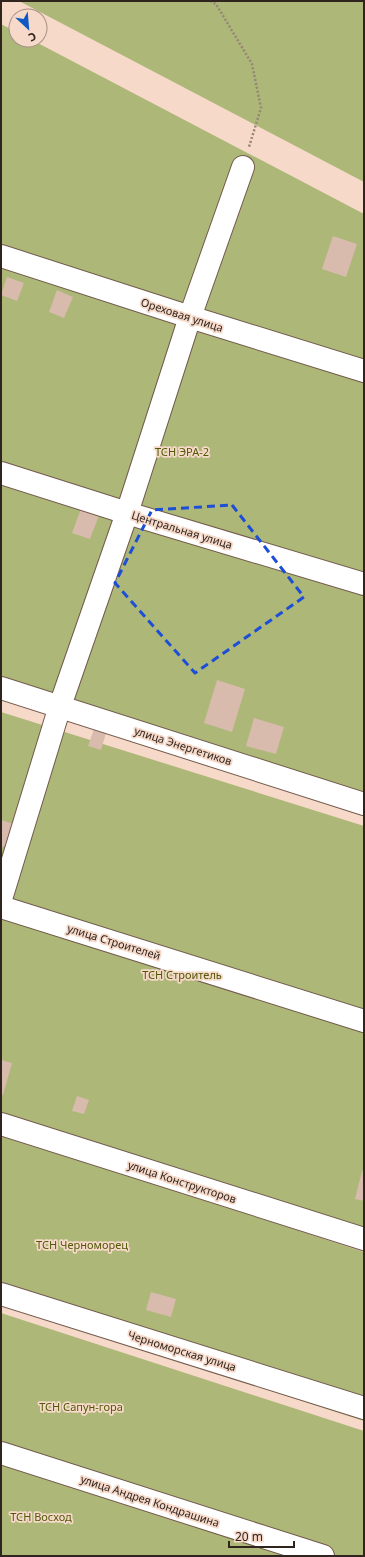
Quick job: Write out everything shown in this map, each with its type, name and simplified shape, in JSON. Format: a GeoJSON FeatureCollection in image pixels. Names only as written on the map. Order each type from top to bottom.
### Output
{"type":"FeatureCollection","features":[{"type":"Feature","properties":{"kind":"lane"},"geometry":{"type":"LineString","coordinates":[[1,899],[60,706],[127,513],[190,317],[243,167]]}},
{"type":"Feature","properties":{"kind":"lane","name":"Ореховая улица"},"geometry":{"type":"LineString","coordinates":[[1,256],[364,371]]}},
{"type":"Feature","properties":{"kind":"lane","name":"Центральная улица"},"geometry":{"type":"LineString","coordinates":[[1,473],[127,513],[364,584]]}},
{"type":"Feature","properties":{"kind":"lane","name":"улица Энергетиков"},"geometry":{"type":"LineString","coordinates":[[1,688],[364,804]]}},
{"type":"Feature","properties":{"kind":"lane","name":"улица Строителей"},"geometry":{"type":"LineString","coordinates":[[1,907],[364,1021]]}},
{"type":"Feature","properties":{"kind":"lane","name":"улица Конструкторов"},"geometry":{"type":"LineString","coordinates":[[1,1124],[364,1239]]}},
{"type":"Feature","properties":{"kind":"lane","name":"Черноморская улица"},"geometry":{"type":"LineString","coordinates":[[1,1294],[364,1408]]}},
{"type":"Feature","properties":{"kind":"lane","name":"улица Андрея Кондрашина"},"geometry":{"type":"LineString","coordinates":[[1,1453],[323,1556]]}},
{"type":"Feature","properties":{"kind":"path"},"geometry":{"type":"LineString","coordinates":[[210,1],[216,2],[252,64],[261,108],[243,167]]}},
{"type":"Feature","properties":{"kind":"highlighted area"},"geometry":{"type":"Polygon","coordinates":[[[232,505],[304,597],[195,673],[115,583],[152,510],[232,505]]]}},
{"type":"Feature","properties":{"kind":"green space"},"geometry":{"type":"Polygon","coordinates":[[[19,1],[364,1],[364,182],[48,16],[48,8],[32,8],[19,1]]]}},
{"type":"Feature","properties":{"kind":"green space","name":"ТСН ЭРА-2"},"geometry":{"type":"Polygon","coordinates":[[[1,24],[8,28],[8,48],[47,48],[364,214],[364,803],[1,690],[1,24]]]}},
{"type":"Feature","properties":{"kind":"green space","name":"ТСН Строитель"},"geometry":{"type":"Polygon","coordinates":[[[1,712],[364,826],[364,1244],[1,1125],[1,712]]]}},
{"type":"Feature","properties":{"kind":"green space","name":"ТСН Черноморец"},"geometry":{"type":"Polygon","coordinates":[[[1,1134],[364,1252],[364,1421],[1,1303],[1,1134]]]}},
{"type":"Feature","properties":{"kind":"green space","name":"ТСН Сапун-гора"},"geometry":{"type":"Polygon","coordinates":[[[1,1313],[364,1431],[364,1556],[335,1556],[1,1449],[1,1313]]]}},
{"type":"Feature","properties":{"kind":"green space","name":"ТСН Восход"},"geometry":{"type":"Polygon","coordinates":[[[1,1462],[294,1556],[1,1556],[1,1462]]]}},
{"type":"Feature","properties":{"kind":"building"},"geometry":{"type":"Polygon","coordinates":[[[333,236],[357,244],[346,277],[322,269],[333,236]]]}},
{"type":"Feature","properties":{"kind":"building"},"geometry":{"type":"Polygon","coordinates":[[[7,277],[24,283],[17,301],[1,295],[7,277]]]}},
{"type":"Feature","properties":{"kind":"building"},"geometry":{"type":"Polygon","coordinates":[[[57,290],[73,297],[64,318],[49,312],[57,290]]]}},
{"type":"Feature","properties":{"kind":"building"},"geometry":{"type":"Polygon","coordinates":[[[83,503],[101,510],[90,539],[72,533],[83,503]]]}},
{"type":"Feature","properties":{"kind":"building"},"geometry":{"type":"Polygon","coordinates":[[[217,680],[245,689],[232,732],[204,723],[217,680]]]}},
{"type":"Feature","properties":{"kind":"building"},"geometry":{"type":"Polygon","coordinates":[[[254,718],[284,727],[276,754],[246,746],[254,718]]]}},
{"type":"Feature","properties":{"kind":"building"},"geometry":{"type":"Polygon","coordinates":[[[94,729],[106,733],[101,750],[88,746],[94,729]]]}},
{"type":"Feature","properties":{"kind":"building"},"geometry":{"type":"Polygon","coordinates":[[[1,820],[17,825],[10,848],[3,846],[1,851],[1,820]]]}},
{"type":"Feature","properties":{"kind":"building"},"geometry":{"type":"Polygon","coordinates":[[[1,1060],[12,1063],[3,1095],[1,1095],[1,1060]]]}},
{"type":"Feature","properties":{"kind":"building"},"geometry":{"type":"Polygon","coordinates":[[[77,1096],[89,1100],[84,1114],[72,1111],[77,1096]]]}},
{"type":"Feature","properties":{"kind":"building"},"geometry":{"type":"Polygon","coordinates":[[[362,1171],[364,1171],[364,1201],[355,1199],[362,1171]]]}},
{"type":"Feature","properties":{"kind":"building"},"geometry":{"type":"Polygon","coordinates":[[[151,1292],[176,1299],[171,1317],[146,1310],[151,1292]]]}}]}
